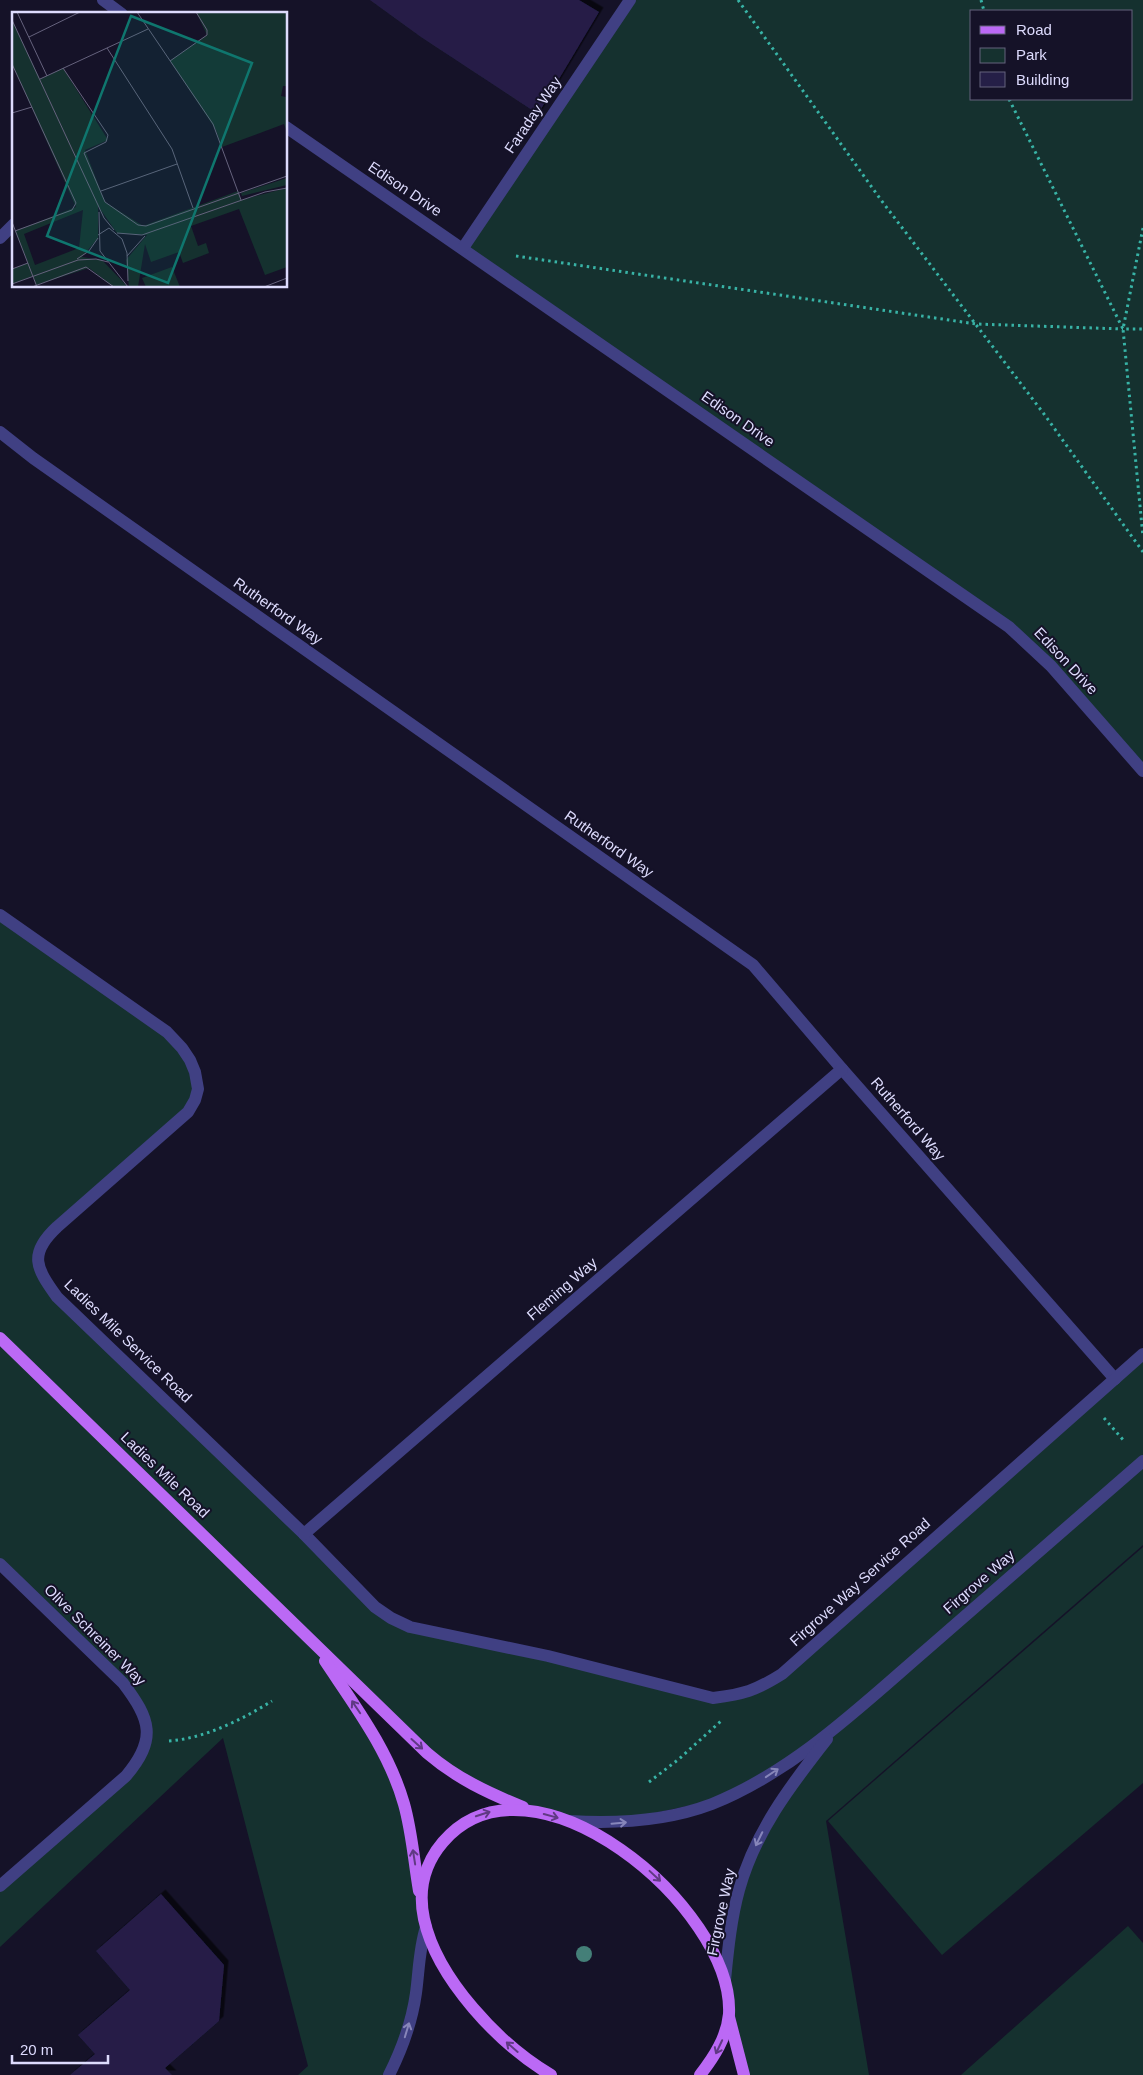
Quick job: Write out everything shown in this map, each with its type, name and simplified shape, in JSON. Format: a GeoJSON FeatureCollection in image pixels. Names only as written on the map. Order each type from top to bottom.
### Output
{"type":"FeatureCollection","features":[{"type":"Feature","properties":{"kind":"main road","name":"Ladies Mile Road"},"geometry":{"type":"LineString","coordinates":[[0,1338],[308,1636],[389,1718],[440,1764],[473,1785],[532,1810]]}},
{"type":"Feature","properties":{"kind":"main road","name":"Ladies Mile Road"},"geometry":{"type":"LineString","coordinates":[[308,1636],[374,1735],[393,1773],[404,1805],[426,1927],[438,1956],[452,1979],[490,2027],[524,2057],[551,2075]]}},
{"type":"Feature","properties":{"kind":"main road"},"geometry":{"type":"LineString","coordinates":[[421,1905],[426,1866],[433,1854],[451,1833],[473,1818],[504,1810],[532,1810],[570,1821],[602,1837],[630,1855],[654,1875],[672,1894],[700,1931],[725,1980],[729,2015],[744,2075]]}},
{"type":"Feature","properties":{"kind":"main road"},"geometry":{"type":"LineString","coordinates":[[700,2075],[714,2058],[722,2040],[729,2015]]}},
{"type":"Feature","properties":{"kind":"street"},"geometry":{"type":"LineString","coordinates":[[103,0],[119,12]]}},
{"type":"Feature","properties":{"kind":"street","name":"Faraday Way"},"geometry":{"type":"LineString","coordinates":[[463,248],[630,0]]}},
{"type":"Feature","properties":{"kind":"street","name":"Edison Drive"},"geometry":{"type":"LineString","coordinates":[[288,129],[463,248],[1009,627],[1051,666],[1143,771]]}},
{"type":"Feature","properties":{"kind":"street"},"geometry":{"type":"LineString","coordinates":[[0,238],[12,226]]}},
{"type":"Feature","properties":{"kind":"street","name":"Rutherford Way"},"geometry":{"type":"LineString","coordinates":[[0,432],[32,458],[752,965],[1114,1379]]}},
{"type":"Feature","properties":{"kind":"street","name":"Ladies Mile Service Road"},"geometry":{"type":"LineString","coordinates":[[0,915],[168,1032],[190,1060],[198,1089],[196,1100],[188,1112],[41,1244],[37,1257],[40,1271],[56,1297],[304,1534],[376,1607],[391,1618],[410,1627],[548,1656]]}},
{"type":"Feature","properties":{"kind":"street","name":"Fleming Way"},"geometry":{"type":"LineString","coordinates":[[304,1534],[842,1069]]}},
{"type":"Feature","properties":{"kind":"street","name":"Firgrove Way Service Road"},"geometry":{"type":"LineString","coordinates":[[548,1656],[713,1698],[735,1695],[759,1688],[782,1674],[1143,1354]]}},
{"type":"Feature","properties":{"kind":"street","name":"Firgrove Way"},"geometry":{"type":"LineString","coordinates":[[570,1821],[608,1824],[667,1816],[710,1804],[761,1780],[836,1728],[1143,1461]]}},
{"type":"Feature","properties":{"kind":"street","name":"Olive Schreiner Way"},"geometry":{"type":"LineString","coordinates":[[0,1564],[124,1683],[140,1705],[147,1724],[146,1742],[140,1760],[126,1776],[0,1886]]}},
{"type":"Feature","properties":{"kind":"street","name":"Firgrove Way"},"geometry":{"type":"LineString","coordinates":[[725,1980],[739,1890],[756,1844],[782,1798],[836,1728]]}},
{"type":"Feature","properties":{"kind":"street"},"geometry":{"type":"LineString","coordinates":[[389,2075],[403,2045],[412,2016],[420,1947],[426,1927]]}},
{"type":"Feature","properties":{"kind":"path"},"geometry":{"type":"LineString","coordinates":[[738,0],[880,200],[1044,414],[1143,552]]}},
{"type":"Feature","properties":{"kind":"path"},"geometry":{"type":"LineString","coordinates":[[1009,100],[1123,329]]}},
{"type":"Feature","properties":{"kind":"path"},"geometry":{"type":"LineString","coordinates":[[1143,228],[1123,329],[1143,537]]}},
{"type":"Feature","properties":{"kind":"path"},"geometry":{"type":"LineString","coordinates":[[512,256],[976,324],[1143,329]]}},
{"type":"Feature","properties":{"kind":"path"},"geometry":{"type":"LineString","coordinates":[[1089,1401],[1125,1442]]}},
{"type":"Feature","properties":{"kind":"path"},"geometry":{"type":"LineString","coordinates":[[649,1782],[680,1759],[722,1720],[735,1695]]}},
{"type":"Feature","properties":{"kind":"path"},"geometry":{"type":"LineString","coordinates":[[146,1742],[184,1739],[230,1725],[272,1701]]}},
{"type":"Feature","properties":{"kind":"green space"},"geometry":{"type":"Polygon","coordinates":[[[630,0],[1143,0],[1143,771],[1031,646],[463,248],[630,0]]]}},
{"type":"Feature","properties":{"kind":"green space"},"geometry":{"type":"Polygon","coordinates":[[[0,915],[167,1032],[190,1060],[195,1100],[41,1244],[48,1285],[391,1618],[713,1698],[759,1689],[1143,1354],[1143,1545],[826,1821],[869,2075],[744,2075],[729,2015],[731,1931],[756,1844],[834,1730],[729,1797],[608,1823],[532,1810],[450,1771],[310,1639],[393,1773],[421,1905],[418,1975],[389,2075],[298,2075],[308,2066],[223,1738],[0,1947],[0,1886],[126,1776],[146,1742],[140,1705],[0,1564],[0,915]]]}},
{"type":"Feature","properties":{"kind":"green space"},"geometry":{"type":"Polygon","coordinates":[[[1143,1547],[1143,1783],[942,1955],[828,1821],[1143,1547]]]}},
{"type":"Feature","properties":{"kind":"green space"},"geometry":{"type":"Polygon","coordinates":[[[1128,1926],[1143,1943],[1143,2075],[961,2075],[1128,1926]]]}},
{"type":"Feature","properties":{"kind":"building"},"geometry":{"type":"Polygon","coordinates":[[[370,0],[579,0],[599,12],[538,114],[421,37],[370,0]]]}},
{"type":"Feature","properties":{"kind":"building"},"geometry":{"type":"Polygon","coordinates":[[[161,1894],[224,1965],[219,2021],[165,2068],[172,2075],[70,2075],[95,2054],[78,2035],[130,1990],[96,1951],[161,1894]]]}}]}
